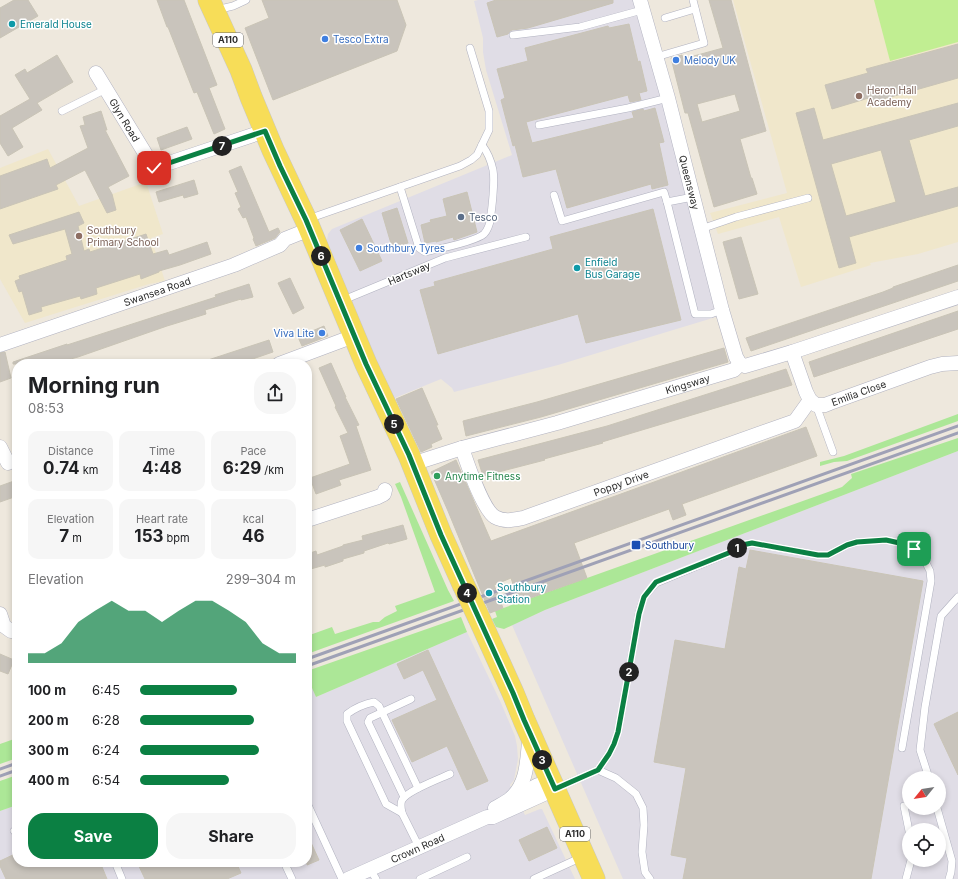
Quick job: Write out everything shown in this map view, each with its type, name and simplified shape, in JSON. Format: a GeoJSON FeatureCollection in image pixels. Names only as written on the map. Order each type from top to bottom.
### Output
{"type":"FeatureCollection","features":[{"type":"Feature","properties":{"kind":"main road","name":"A110"},"geometry":{"type":"LineString","coordinates":[[211,5],[242,70],[251,98],[280,166],[308,224],[354,336],[412,464],[441,535],[513,693],[594,879]]}},
{"type":"Feature","properties":{"kind":"street","name":"Queensway"},"geometry":{"type":"LineString","coordinates":[[641,5],[668,98],[722,310],[736,357],[740,364]]}},
{"type":"Feature","properties":{"kind":"street","name":"Glyn Road"},"geometry":{"type":"LineString","coordinates":[[96,73],[154,168],[265,131]]}},
{"type":"Feature","properties":{"kind":"street","name":"Swansea Road"},"geometry":{"type":"LineString","coordinates":[[0,345],[234,265],[280,245],[285,239],[308,224]]}},
{"type":"Feature","properties":{"kind":"street","name":"Kingsway"},"geometry":{"type":"LineString","coordinates":[[412,464],[462,448],[557,423],[734,370],[740,364],[745,366],[792,352],[958,297]]}},
{"type":"Feature","properties":{"kind":"street"},"geometry":{"type":"LineString","coordinates":[[292,359],[354,336]]}},
{"type":"Feature","properties":{"kind":"street"},"geometry":{"type":"LineString","coordinates":[[792,352],[806,392],[813,402]]}},
{"type":"Feature","properties":{"kind":"street","name":"Emilia Close"},"geometry":{"type":"LineString","coordinates":[[813,402],[824,405],[930,367],[942,364],[958,363]]}},
{"type":"Feature","properties":{"kind":"street","name":"Poppy Drive"},"geometry":{"type":"LineString","coordinates":[[462,448],[484,504],[495,517],[507,521],[523,518],[795,421],[813,402]]}},
{"type":"Feature","properties":{"kind":"street"},"geometry":{"type":"LineString","coordinates":[[0,447],[8,463]]}},
{"type":"Feature","properties":{"kind":"street"},"geometry":{"type":"LineString","coordinates":[[312,518],[378,497],[384,494],[385,490]]}},
{"type":"Feature","properties":{"kind":"street"},"geometry":{"type":"LineString","coordinates":[[0,614],[4,626],[12,631]]}},
{"type":"Feature","properties":{"kind":"street","name":"Crown Road"},"geometry":{"type":"LineString","coordinates":[[511,798],[519,789],[527,768],[529,742],[527,726]]}},
{"type":"Feature","properties":{"kind":"street","name":"Crown Road"},"geometry":{"type":"LineString","coordinates":[[487,817],[491,811],[511,798],[538,785],[545,785],[555,789]]}},
{"type":"Feature","properties":{"kind":"street","name":"Crown Road"},"geometry":{"type":"LineString","coordinates":[[348,879],[373,874],[419,847],[487,817],[493,817],[555,789]]}},
{"type":"Feature","properties":{"kind":"lane"},"geometry":{"type":"LineString","coordinates":[[211,5],[233,6],[246,0]]}},
{"type":"Feature","properties":{"kind":"lane"},"geometry":{"type":"LineString","coordinates":[[656,57],[704,43],[693,0]]}},
{"type":"Feature","properties":{"kind":"lane"},"geometry":{"type":"LineString","coordinates":[[513,35],[580,27],[641,5]]}},
{"type":"Feature","properties":{"kind":"lane"},"geometry":{"type":"LineString","coordinates":[[665,18],[695,9]]}},
{"type":"Feature","properties":{"kind":"lane"},"geometry":{"type":"LineString","coordinates":[[308,224],[465,163],[477,156],[489,130],[489,111],[470,48]]}},
{"type":"Feature","properties":{"kind":"lane"},"geometry":{"type":"LineString","coordinates":[[62,111],[106,89]]}},
{"type":"Feature","properties":{"kind":"lane"},"geometry":{"type":"LineString","coordinates":[[539,126],[628,108],[668,98]]}},
{"type":"Feature","properties":{"kind":"lane"},"geometry":{"type":"LineString","coordinates":[[400,187],[420,248],[425,252],[478,238],[485,233],[490,221],[493,194],[493,172],[489,156],[482,145]]}},
{"type":"Feature","properties":{"kind":"lane"},"geometry":{"type":"LineString","coordinates":[[554,195],[562,221],[664,192],[695,314],[711,314],[722,310]]}},
{"type":"Feature","properties":{"kind":"lane"},"geometry":{"type":"LineString","coordinates":[[667,202],[693,197]]}},
{"type":"Feature","properties":{"kind":"lane"},"geometry":{"type":"LineString","coordinates":[[701,229],[736,217],[808,198]]}},
{"type":"Feature","properties":{"kind":"lane","name":"Hartsway"},"geometry":{"type":"LineString","coordinates":[[341,302],[445,258],[526,238]]}},
{"type":"Feature","properties":{"kind":"lane"},"geometry":{"type":"LineString","coordinates":[[813,402],[833,452]]}},
{"type":"Feature","properties":{"kind":"lane"},"geometry":{"type":"LineString","coordinates":[[555,789],[598,770],[614,744],[618,732],[639,614],[644,597],[656,582],[731,552],[742,545],[752,543],[818,555],[828,555],[847,545],[857,542],[886,540],[904,544],[914,549],[923,557],[930,571],[931,581],[902,748]]}},
{"type":"Feature","properties":{"kind":"lane"},"geometry":{"type":"LineString","coordinates":[[927,771],[920,750],[925,707],[940,616],[958,597]]}},
{"type":"Feature","properties":{"kind":"lane"},"geometry":{"type":"LineString","coordinates":[[404,797],[368,722],[370,718],[410,699]]}},
{"type":"Feature","properties":{"kind":"lane"},"geometry":{"type":"LineString","coordinates":[[402,813],[386,804],[347,721],[347,714],[367,703],[374,702],[379,706],[418,788]]}},
{"type":"Feature","properties":{"kind":"lane"},"geometry":{"type":"LineString","coordinates":[[598,770],[616,778],[636,794],[643,808],[644,825],[642,852],[645,872],[650,879]]}},
{"type":"Feature","properties":{"kind":"lane"},"geometry":{"type":"LineString","coordinates":[[419,847],[402,813],[401,801],[404,797],[418,788],[450,774]]}},
{"type":"Feature","properties":{"kind":"lane"},"geometry":{"type":"LineString","coordinates":[[312,815],[342,879]]}},
{"type":"Feature","properties":{"kind":"lane"},"geometry":{"type":"LineString","coordinates":[[940,815],[952,862],[949,879]]}},
{"type":"Feature","properties":{"kind":"lane"},"geometry":{"type":"LineString","coordinates":[[534,879],[584,856]]}},
{"type":"Feature","properties":{"kind":"lane"},"geometry":{"type":"LineString","coordinates":[[420,879],[467,857]]}},
{"type":"Feature","properties":{"kind":"lane"},"geometry":{"type":"LineString","coordinates":[[117,867],[122,879]]}},
{"type":"Feature","properties":{"kind":"lane"},"geometry":{"type":"LineString","coordinates":[[286,867],[292,879]]}},
{"type":"Feature","properties":{"kind":"lane"},"geometry":{"type":"LineString","coordinates":[[906,879],[909,867]]}},
{"type":"Feature","properties":{"kind":"shaded area"},"geometry":{"type":"Polygon","coordinates":[[[635,0],[699,239],[716,317],[558,365],[454,392],[452,388],[441,379],[392,399],[327,240],[328,234],[332,229],[512,155],[486,70],[483,52],[483,38],[474,1],[635,0]]]}},
{"type":"Feature","properties":{"kind":"shaded area","name":"Heron Hall Academy"},"geometry":{"type":"Polygon","coordinates":[[[733,0],[958,0],[958,242],[918,254],[870,263],[871,265],[801,287],[779,217],[718,234],[710,213],[787,193],[733,0]]]}},
{"type":"Feature","properties":{"kind":"shaded area","name":"Southbury Primary School"},"geometry":{"type":"Polygon","coordinates":[[[48,149],[79,206],[146,182],[163,234],[151,238],[165,281],[149,284],[25,323],[0,279],[0,168],[48,149]]]}},
{"type":"Feature","properties":{"kind":"shaded area"},"geometry":{"type":"Polygon","coordinates":[[[958,451],[958,879],[623,879],[512,625],[545,610],[958,451]]]}},
{"type":"Feature","properties":{"kind":"shaded area"},"geometry":{"type":"Polygon","coordinates":[[[467,632],[515,736],[518,759],[514,780],[510,785],[525,815],[542,809],[575,879],[0,879],[0,811],[12,807],[12,867],[312,867],[312,688],[316,697],[467,632]]]}},
{"type":"Feature","properties":{"kind":"green space"},"geometry":{"type":"Polygon","coordinates":[[[874,0],[958,0],[958,42],[890,61],[874,0]]]}},
{"type":"Feature","properties":{"kind":"green space"},"geometry":{"type":"Polygon","coordinates":[[[958,414],[958,421],[847,461],[834,462],[820,466],[820,462],[844,456],[958,414]]]}},
{"type":"Feature","properties":{"kind":"green space"},"geometry":{"type":"Polygon","coordinates":[[[958,438],[958,451],[545,610],[504,629],[496,627],[492,619],[497,617],[495,611],[842,487],[852,478],[851,474],[958,438]]]}},
{"type":"Feature","properties":{"kind":"green space"},"geometry":{"type":"Polygon","coordinates":[[[400,482],[454,601],[312,652],[312,634],[332,627],[335,634],[373,622],[379,622],[397,611],[395,606],[435,592],[395,484],[400,482]]]}},
{"type":"Feature","properties":{"kind":"green space"},"geometry":{"type":"Polygon","coordinates":[[[461,617],[467,632],[316,697],[312,688],[312,669],[461,617]]]}},
{"type":"Feature","properties":{"kind":"green space"},"geometry":{"type":"Polygon","coordinates":[[[12,740],[12,760],[0,764],[0,744],[12,740]]]}},
{"type":"Feature","properties":{"kind":"green space"},"geometry":{"type":"Polygon","coordinates":[[[12,777],[12,807],[0,811],[0,781],[12,777]]]}},
{"type":"Feature","properties":{"kind":"building","name":"Emerald House"},"geometry":{"type":"Polygon","coordinates":[[[14,0],[28,0],[38,16],[0,38],[0,8],[14,0]]]}},
{"type":"Feature","properties":{"kind":"building"},"geometry":{"type":"Polygon","coordinates":[[[157,0],[184,0],[217,85],[209,88],[225,129],[214,134],[197,92],[194,93],[157,0]]]}},
{"type":"Feature","properties":{"kind":"building","name":"Tesco Extra"},"geometry":{"type":"Polygon","coordinates":[[[262,0],[397,0],[406,25],[397,51],[273,100],[245,28],[269,18],[262,0]]]}},
{"type":"Feature","properties":{"kind":"building"},"geometry":{"type":"Polygon","coordinates":[[[496,0],[613,0],[613,3],[528,28],[512,30],[508,34],[497,37],[487,3],[496,0]]]}},
{"type":"Feature","properties":{"kind":"building"},"geometry":{"type":"Polygon","coordinates":[[[709,0],[731,0],[766,131],[740,139],[757,194],[714,207],[688,113],[685,113],[671,58],[682,55],[683,59],[723,48],[709,0]],[[735,94],[697,104],[702,122],[740,111],[735,94]]]}},
{"type":"Feature","properties":{"kind":"building"},"geometry":{"type":"Polygon","coordinates":[[[629,24],[647,91],[639,93],[641,100],[630,102],[628,95],[526,122],[532,143],[634,118],[632,112],[655,108],[664,142],[659,143],[668,185],[652,189],[651,184],[567,208],[556,169],[523,177],[501,100],[505,98],[497,69],[528,61],[525,48],[608,26],[609,28],[629,24]]]}},
{"type":"Feature","properties":{"kind":"building"},"geometry":{"type":"Polygon","coordinates":[[[958,44],[958,78],[873,102],[872,97],[832,109],[825,85],[868,73],[866,69],[958,44]]]}},
{"type":"Feature","properties":{"kind":"building"},"geometry":{"type":"Polygon","coordinates":[[[57,55],[73,82],[37,103],[42,110],[12,128],[23,147],[8,156],[0,143],[0,116],[30,99],[15,75],[25,69],[27,73],[57,55]]]}},
{"type":"Feature","properties":{"kind":"building"},"geometry":{"type":"Polygon","coordinates":[[[958,103],[958,126],[909,140],[925,196],[958,187],[958,206],[849,237],[856,263],[839,268],[796,113],[814,108],[823,140],[958,103]],[[881,150],[831,164],[846,216],[896,202],[881,150]]]}},
{"type":"Feature","properties":{"kind":"building"},"geometry":{"type":"Polygon","coordinates":[[[101,111],[107,130],[105,130],[129,176],[108,187],[112,194],[116,210],[107,213],[85,170],[56,185],[58,189],[0,209],[0,176],[47,159],[50,168],[88,148],[80,126],[85,125],[83,117],[101,111]]]}},
{"type":"Feature","properties":{"kind":"building"},"geometry":{"type":"Polygon","coordinates":[[[187,127],[192,139],[161,150],[157,138],[187,127]]]}},
{"type":"Feature","properties":{"kind":"building"},"geometry":{"type":"Polygon","coordinates":[[[241,166],[269,232],[278,228],[280,232],[275,238],[256,246],[246,217],[243,218],[238,209],[241,207],[235,193],[238,192],[229,171],[241,166]]]}},
{"type":"Feature","properties":{"kind":"building"},"geometry":{"type":"Polygon","coordinates":[[[194,180],[198,194],[184,198],[183,195],[159,202],[156,192],[194,180]]]}},
{"type":"Feature","properties":{"kind":"building","name":"Tesco"},"geometry":{"type":"Polygon","coordinates":[[[467,192],[477,232],[454,240],[453,237],[436,242],[425,243],[421,225],[431,222],[430,220],[447,216],[443,199],[467,192]]]}},
{"type":"Feature","properties":{"kind":"building"},"geometry":{"type":"Polygon","coordinates":[[[397,208],[408,243],[392,247],[382,213],[397,208]]]}},
{"type":"Feature","properties":{"kind":"building","name":"Enfield Bus Garage"},"geometry":{"type":"Polygon","coordinates":[[[653,209],[681,320],[586,343],[578,314],[438,354],[420,290],[435,286],[434,282],[553,249],[550,237],[653,209]]]}},
{"type":"Feature","properties":{"kind":"building"},"geometry":{"type":"Polygon","coordinates":[[[79,212],[84,223],[78,226],[84,251],[89,249],[90,252],[146,234],[153,254],[167,250],[169,255],[207,242],[211,254],[159,271],[141,279],[140,274],[96,288],[97,294],[81,299],[80,296],[41,307],[42,311],[29,315],[22,291],[19,292],[15,281],[20,279],[19,276],[67,260],[66,256],[72,254],[65,229],[13,244],[9,235],[79,212]]]}},
{"type":"Feature","properties":{"kind":"building"},"geometry":{"type":"Polygon","coordinates":[[[362,219],[382,261],[360,271],[340,230],[362,219]]]}},
{"type":"Feature","properties":{"kind":"building"},"geometry":{"type":"Polygon","coordinates":[[[741,237],[758,294],[739,299],[723,242],[741,237]]]}},
{"type":"Feature","properties":{"kind":"building"},"geometry":{"type":"Polygon","coordinates":[[[958,265],[958,281],[751,351],[746,338],[883,292],[893,287],[958,265]]]}},
{"type":"Feature","properties":{"kind":"building"},"geometry":{"type":"Polygon","coordinates":[[[290,278],[304,308],[293,314],[278,283],[290,278]]]}},
{"type":"Feature","properties":{"kind":"building"},"geometry":{"type":"Polygon","coordinates":[[[249,284],[253,297],[241,299],[205,310],[206,314],[71,359],[22,359],[216,297],[215,295],[249,284]]]}},
{"type":"Feature","properties":{"kind":"building"},"geometry":{"type":"Polygon","coordinates":[[[958,311],[958,329],[814,377],[809,362],[958,311]]]}},
{"type":"Feature","properties":{"kind":"building"},"geometry":{"type":"Polygon","coordinates":[[[324,326],[328,336],[302,346],[298,337],[324,326]]]}},
{"type":"Feature","properties":{"kind":"building"},"geometry":{"type":"Polygon","coordinates":[[[269,340],[273,352],[253,359],[211,359],[269,340]]]}},
{"type":"Feature","properties":{"kind":"building"},"geometry":{"type":"Polygon","coordinates":[[[724,348],[728,362],[541,417],[466,436],[463,421],[537,402],[724,348]]]}},
{"type":"Feature","properties":{"kind":"building"},"geometry":{"type":"Polygon","coordinates":[[[5,352],[11,378],[0,382],[0,353],[5,352]]]}},
{"type":"Feature","properties":{"kind":"building"},"geometry":{"type":"Polygon","coordinates":[[[331,363],[345,397],[359,425],[356,426],[371,470],[339,480],[341,485],[316,494],[312,483],[312,477],[350,464],[340,436],[348,433],[335,407],[336,406],[319,368],[331,363]]]}},
{"type":"Feature","properties":{"kind":"building"},"geometry":{"type":"Polygon","coordinates":[[[786,369],[792,385],[602,442],[603,443],[483,476],[478,460],[607,426],[786,369]]]}},
{"type":"Feature","properties":{"kind":"building"},"geometry":{"type":"Polygon","coordinates":[[[422,388],[438,425],[436,425],[442,439],[431,444],[432,447],[421,452],[396,399],[422,388]]]}},
{"type":"Feature","properties":{"kind":"building"},"geometry":{"type":"Polygon","coordinates":[[[806,427],[817,456],[682,504],[686,515],[673,520],[669,509],[574,543],[587,578],[519,602],[511,578],[494,585],[503,608],[490,613],[431,472],[456,460],[491,541],[806,427]]]}},
{"type":"Feature","properties":{"kind":"building"},"geometry":{"type":"Polygon","coordinates":[[[12,482],[12,498],[0,502],[0,486],[12,482]]]}},
{"type":"Feature","properties":{"kind":"building"},"geometry":{"type":"Polygon","coordinates":[[[403,525],[407,539],[388,543],[364,551],[364,553],[343,559],[343,561],[325,567],[325,565],[312,569],[312,552],[316,551],[317,555],[343,545],[363,540],[362,536],[403,525]]]}},
{"type":"Feature","properties":{"kind":"building"},"geometry":{"type":"Polygon","coordinates":[[[750,550],[923,581],[871,879],[683,879],[687,858],[671,855],[686,768],[654,762],[675,640],[725,649],[739,567],[746,569],[750,550]]]}},
{"type":"Feature","properties":{"kind":"building"},"geometry":{"type":"Polygon","coordinates":[[[428,650],[488,781],[467,790],[447,746],[412,762],[392,720],[437,700],[423,670],[404,679],[397,664],[428,650]]]}},
{"type":"Feature","properties":{"kind":"building"},"geometry":{"type":"Polygon","coordinates":[[[0,654],[12,659],[12,665],[8,674],[0,671],[0,654]]]}},
{"type":"Feature","properties":{"kind":"building"},"geometry":{"type":"Polygon","coordinates":[[[958,712],[958,775],[934,724],[958,712]]]}},
{"type":"Feature","properties":{"kind":"building"},"geometry":{"type":"Polygon","coordinates":[[[547,827],[557,848],[529,861],[519,840],[547,827]]]}},
{"type":"Feature","properties":{"kind":"building"},"geometry":{"type":"Polygon","coordinates":[[[312,845],[319,860],[312,863],[312,845]]]}},
{"type":"Feature","properties":{"kind":"building"},"geometry":{"type":"Polygon","coordinates":[[[12,855],[12,867],[102,867],[107,879],[6,879],[0,866],[0,861],[12,855]]]}},
{"type":"Feature","properties":{"kind":"building"},"geometry":{"type":"Polygon","coordinates":[[[139,867],[238,867],[241,873],[227,879],[145,879],[139,867]]]}},
{"type":"Feature","properties":{"kind":"railway"},"geometry":{"type":"LineString","coordinates":[[312,657],[958,426]]}},
{"type":"Feature","properties":{"kind":"railway"},"geometry":{"type":"LineString","coordinates":[[312,664],[958,433]]}},
{"type":"Feature","properties":{"kind":"railway"},"geometry":{"type":"LineString","coordinates":[[0,769],[12,765]]}},
{"type":"Feature","properties":{"kind":"railway"},"geometry":{"type":"LineString","coordinates":[[0,776],[12,772]]}},
{"type":"Feature","properties":{"kind":"place","name":"Emerald House"},"geometry":{"type":"Point","coordinates":[12,24]}},
{"type":"Feature","properties":{"kind":"place","name":"Tesco Extra"},"geometry":{"type":"Point","coordinates":[325,39]}},
{"type":"Feature","properties":{"kind":"place","name":"Melody UK"},"geometry":{"type":"Point","coordinates":[676,60]}},
{"type":"Feature","properties":{"kind":"place","name":"Heron Hall Academy"},"geometry":{"type":"Point","coordinates":[859,96]}},
{"type":"Feature","properties":{"kind":"place","name":"Tesco"},"geometry":{"type":"Point","coordinates":[461,217]}},
{"type":"Feature","properties":{"kind":"place","name":"Southbury Primary School"},"geometry":{"type":"Point","coordinates":[79,236]}},
{"type":"Feature","properties":{"kind":"place","name":"Southbury Tyres"},"geometry":{"type":"Point","coordinates":[359,248]}},
{"type":"Feature","properties":{"kind":"place","name":"Enfield Bus Garage"},"geometry":{"type":"Point","coordinates":[577,268]}},
{"type":"Feature","properties":{"kind":"place","name":"Viva Lite"},"geometry":{"type":"Point","coordinates":[322,333]}},
{"type":"Feature","properties":{"kind":"place","name":"Anytime Fitness"},"geometry":{"type":"Point","coordinates":[437,476]}},
{"type":"Feature","properties":{"kind":"place","name":"Southbury"},"geometry":{"type":"Point","coordinates":[636,545]}},
{"type":"Feature","properties":{"kind":"place","name":"Southbury Station"},"geometry":{"type":"Point","coordinates":[489,593]}},
{"type":"Feature","properties":{"kind":"route"},"geometry":{"type":"LineString","coordinates":[[154,168],[265,131],[306,220],[366,364],[409,455],[441,535],[555,789],[598,770],[614,744],[618,732],[639,614],[644,597],[656,582],[731,552],[742,545],[752,543],[818,555],[828,555],[847,545],[857,542],[886,540],[904,544],[914,549]]}}]}
